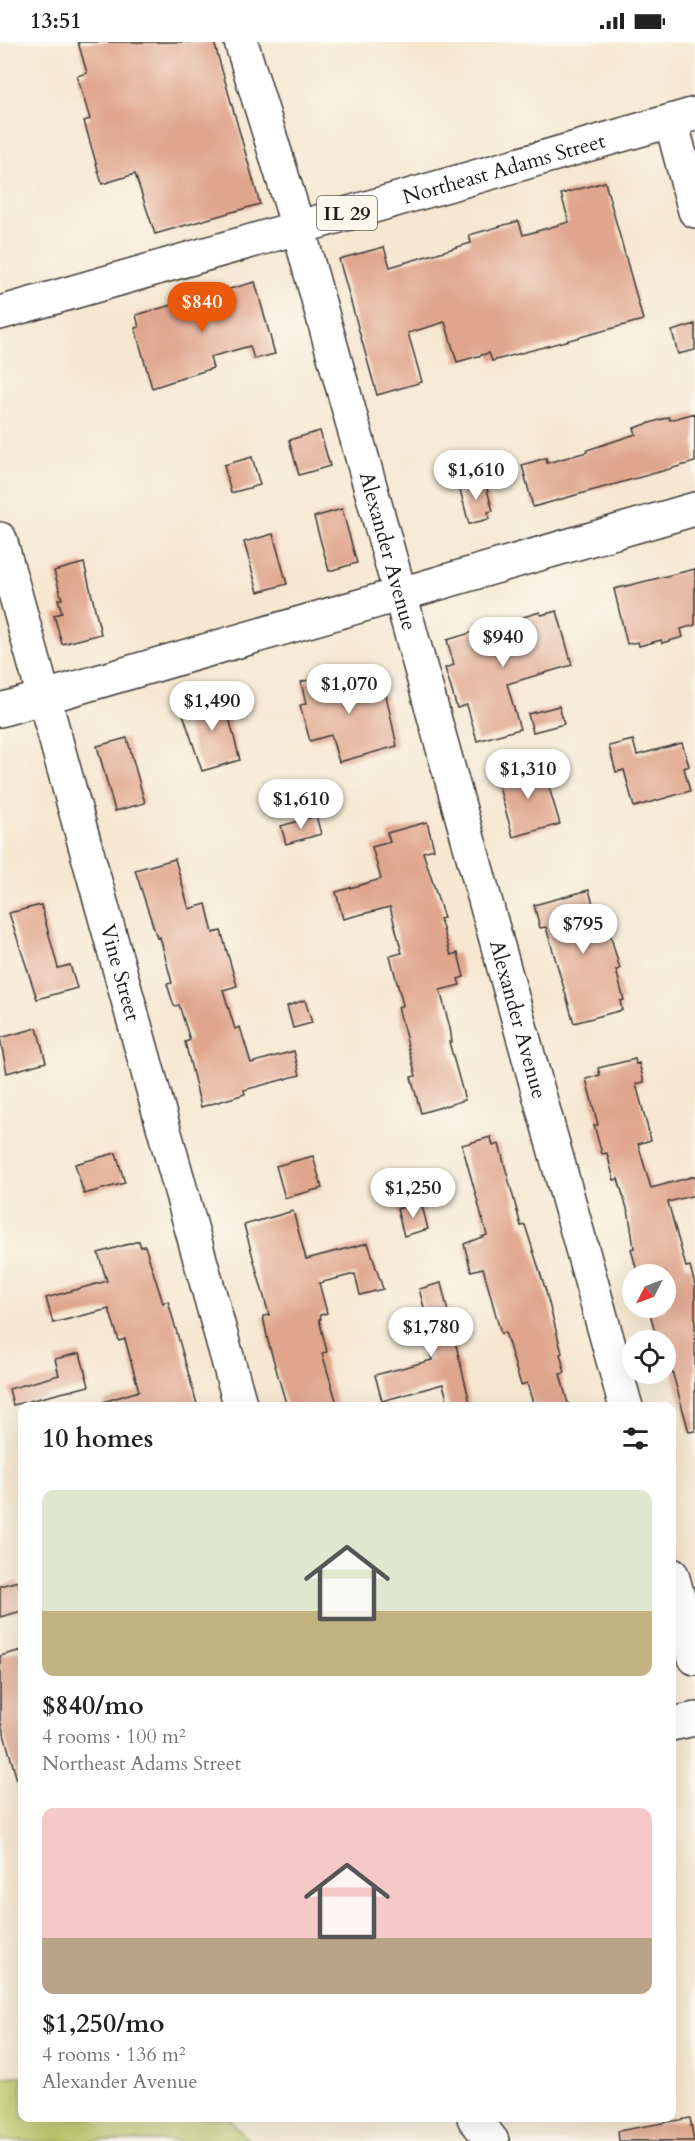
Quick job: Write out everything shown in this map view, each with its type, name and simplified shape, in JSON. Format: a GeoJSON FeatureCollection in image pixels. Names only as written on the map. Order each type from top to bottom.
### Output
{"type":"FeatureCollection","features":[{"type":"Feature","properties":{"kind":"street","name":"Alexander Avenue"},"geometry":{"type":"LineString","coordinates":[[241,42],[298,227],[625,1402]]}},
{"type":"Feature","properties":{"kind":"street","name":"Northeast Adams Street"},"geometry":{"type":"LineString","coordinates":[[0,313],[683,117]]}},
{"type":"Feature","properties":{"kind":"street"},"geometry":{"type":"LineString","coordinates":[[683,117],[695,211]]}},
{"type":"Feature","properties":{"kind":"street"},"geometry":{"type":"LineString","coordinates":[[0,710],[401,596],[695,509]]}},
{"type":"Feature","properties":{"kind":"street","name":"Vine Street"},"geometry":{"type":"LineString","coordinates":[[0,539],[240,1402]]}},
{"type":"Feature","properties":{"kind":"street"},"geometry":{"type":"LineString","coordinates":[[676,1589],[695,1658]]}},
{"type":"Feature","properties":{"kind":"street"},"geometry":{"type":"LineString","coordinates":[[676,1723],[695,1719]]}},
{"type":"Feature","properties":{"kind":"street"},"geometry":{"type":"LineString","coordinates":[[477,2122],[492,2141]]}},
{"type":"Feature","properties":{"kind":"green space"},"geometry":{"type":"Polygon","coordinates":[[[18,2076],[18,2122],[232,2122],[249,2141],[0,2141],[0,2077],[18,2076]]]}},
{"type":"Feature","properties":{"kind":"building"},"geometry":{"type":"Polygon","coordinates":[[[78,42],[214,42],[260,204],[155,234],[135,174],[102,184],[84,121],[90,119],[77,76],[87,73],[78,42]]]}},
{"type":"Feature","properties":{"kind":"building"},"geometry":{"type":"Polygon","coordinates":[[[605,182],[643,320],[492,361],[489,353],[457,362],[445,322],[408,333],[422,382],[377,395],[339,259],[384,247],[390,267],[471,243],[469,235],[519,221],[523,235],[569,222],[561,194],[605,182]]]}},
{"type":"Feature","properties":{"kind":"building"},"geometry":{"type":"Polygon","coordinates":[[[255,282],[275,354],[254,359],[250,346],[210,357],[213,368],[152,388],[135,328],[139,327],[136,315],[255,282]]]}},
{"type":"Feature","properties":{"kind":"building"},"geometry":{"type":"Polygon","coordinates":[[[695,324],[695,350],[678,354],[672,331],[695,324]]]}},
{"type":"Feature","properties":{"kind":"building"},"geometry":{"type":"Polygon","coordinates":[[[695,413],[695,462],[533,507],[522,465],[546,458],[547,463],[587,452],[587,450],[636,434],[634,428],[669,417],[670,420],[695,413]]]}},
{"type":"Feature","properties":{"kind":"building"},"geometry":{"type":"Polygon","coordinates":[[[320,431],[330,466],[299,475],[289,440],[320,431]]]}},
{"type":"Feature","properties":{"kind":"building"},"geometry":{"type":"Polygon","coordinates":[[[252,457],[260,485],[231,493],[224,465],[252,457]]]}},
{"type":"Feature","properties":{"kind":"building"},"geometry":{"type":"Polygon","coordinates":[[[484,479],[493,511],[488,512],[489,519],[469,524],[459,486],[484,479]]]}},
{"type":"Feature","properties":{"kind":"building"},"geometry":{"type":"Polygon","coordinates":[[[342,509],[357,563],[329,571],[314,517],[342,509]]]}},
{"type":"Feature","properties":{"kind":"building"},"geometry":{"type":"Polygon","coordinates":[[[273,534],[287,584],[258,592],[244,542],[273,534]]]}},
{"type":"Feature","properties":{"kind":"building"},"geometry":{"type":"Polygon","coordinates":[[[84,563],[101,634],[62,644],[54,615],[62,613],[58,599],[62,599],[54,571],[84,563]]]}},
{"type":"Feature","properties":{"kind":"building"},"geometry":{"type":"Polygon","coordinates":[[[695,569],[695,625],[681,629],[683,637],[662,643],[661,640],[639,646],[638,642],[627,644],[614,589],[695,569]]]}},
{"type":"Feature","properties":{"kind":"building"},"geometry":{"type":"Polygon","coordinates":[[[557,611],[572,665],[507,684],[520,729],[477,741],[467,705],[457,708],[445,668],[454,665],[447,640],[540,612],[541,615],[557,611]]]}},
{"type":"Feature","properties":{"kind":"building"},"geometry":{"type":"Polygon","coordinates":[[[375,669],[382,696],[386,695],[397,746],[339,762],[331,735],[310,741],[300,705],[306,704],[301,682],[324,676],[326,683],[375,669]]]}},
{"type":"Feature","properties":{"kind":"building"},"geometry":{"type":"Polygon","coordinates":[[[228,695],[233,713],[228,714],[240,760],[202,771],[181,708],[228,695]]]}},
{"type":"Feature","properties":{"kind":"building"},"geometry":{"type":"Polygon","coordinates":[[[559,706],[564,724],[533,732],[528,714],[559,706]]]}},
{"type":"Feature","properties":{"kind":"building"},"geometry":{"type":"Polygon","coordinates":[[[127,738],[145,803],[115,811],[97,746],[127,738]]]}},
{"type":"Feature","properties":{"kind":"building"},"geometry":{"type":"Polygon","coordinates":[[[633,740],[637,755],[682,743],[689,766],[684,768],[690,791],[634,807],[624,770],[616,772],[609,746],[633,740]]]}},
{"type":"Feature","properties":{"kind":"building"},"geometry":{"type":"Polygon","coordinates":[[[542,764],[560,824],[513,837],[496,776],[542,764]]]}},
{"type":"Feature","properties":{"kind":"building"},"geometry":{"type":"Polygon","coordinates":[[[316,816],[321,834],[286,844],[281,826],[316,816]]]}},
{"type":"Feature","properties":{"kind":"building"},"geometry":{"type":"Polygon","coordinates":[[[427,822],[434,849],[423,852],[444,918],[440,919],[451,955],[458,953],[464,977],[458,979],[460,985],[440,990],[450,1028],[452,1042],[449,1042],[465,1100],[421,1113],[411,1077],[416,1076],[398,1007],[403,1005],[390,956],[402,953],[390,907],[343,919],[336,892],[381,879],[372,847],[390,842],[387,833],[427,822]]]}},
{"type":"Feature","properties":{"kind":"building"},"geometry":{"type":"Polygon","coordinates":[[[175,859],[189,909],[206,904],[213,933],[221,931],[237,986],[223,990],[235,1029],[240,1027],[251,1063],[294,1051],[300,1075],[244,1090],[245,1094],[201,1107],[185,1042],[190,1040],[179,1005],[174,1006],[167,984],[172,983],[160,937],[157,938],[135,870],[175,859]]]}},
{"type":"Feature","properties":{"kind":"building"},"geometry":{"type":"Polygon","coordinates":[[[589,890],[598,922],[606,920],[620,969],[616,970],[624,1000],[620,1001],[622,1010],[574,1023],[546,927],[540,928],[534,905],[589,890]]]}},
{"type":"Feature","properties":{"kind":"building"},"geometry":{"type":"Polygon","coordinates":[[[41,905],[58,968],[70,965],[77,988],[37,999],[9,913],[41,905]]]}},
{"type":"Feature","properties":{"kind":"building"},"geometry":{"type":"Polygon","coordinates":[[[305,1000],[312,1023],[293,1028],[287,1006],[305,1000]]]}},
{"type":"Feature","properties":{"kind":"building"},"geometry":{"type":"Polygon","coordinates":[[[37,1028],[46,1062],[7,1073],[0,1038],[37,1028]]]}},
{"type":"Feature","properties":{"kind":"building"},"geometry":{"type":"Polygon","coordinates":[[[635,1059],[636,1064],[639,1063],[644,1082],[636,1084],[651,1140],[638,1144],[651,1188],[695,1176],[695,1195],[668,1202],[686,1267],[690,1266],[695,1285],[695,1431],[689,1432],[676,1384],[676,1330],[654,1330],[651,1318],[676,1318],[676,1264],[635,1264],[631,1249],[634,1248],[629,1215],[618,1179],[614,1180],[607,1153],[602,1154],[594,1125],[598,1125],[586,1079],[600,1075],[598,1068],[635,1059]]]}},
{"type":"Feature","properties":{"kind":"building"},"geometry":{"type":"Polygon","coordinates":[[[491,1137],[493,1146],[499,1144],[521,1226],[525,1225],[545,1288],[562,1353],[560,1354],[565,1373],[560,1374],[568,1402],[533,1402],[527,1383],[521,1385],[505,1332],[501,1334],[483,1268],[471,1271],[464,1244],[487,1235],[462,1145],[491,1137]]]}},
{"type":"Feature","properties":{"kind":"building"},"geometry":{"type":"Polygon","coordinates":[[[116,1153],[125,1183],[84,1194],[75,1164],[116,1153]]]}},
{"type":"Feature","properties":{"kind":"building"},"geometry":{"type":"Polygon","coordinates":[[[313,1156],[322,1188],[285,1198],[276,1166],[313,1156]]]}},
{"type":"Feature","properties":{"kind":"building"},"geometry":{"type":"Polygon","coordinates":[[[421,1202],[428,1229],[404,1236],[397,1209],[421,1202]]]}},
{"type":"Feature","properties":{"kind":"building"},"geometry":{"type":"Polygon","coordinates":[[[293,1211],[306,1259],[368,1243],[383,1289],[360,1295],[355,1274],[319,1283],[327,1313],[320,1315],[321,1319],[319,1319],[327,1352],[322,1353],[337,1402],[286,1402],[263,1316],[269,1315],[244,1225],[293,1211]]]}},
{"type":"Feature","properties":{"kind":"building"},"geometry":{"type":"Polygon","coordinates":[[[139,1241],[141,1247],[145,1246],[163,1303],[168,1301],[196,1402],[103,1402],[139,1391],[125,1339],[119,1341],[109,1309],[53,1323],[46,1298],[107,1281],[98,1253],[139,1241]]]}},
{"type":"Feature","properties":{"kind":"building"},"geometry":{"type":"Polygon","coordinates":[[[441,1283],[470,1402],[448,1402],[443,1384],[382,1401],[375,1375],[432,1360],[427,1341],[433,1340],[419,1289],[441,1283]]]}},
{"type":"Feature","properties":{"kind":"building"},"geometry":{"type":"Polygon","coordinates":[[[80,1353],[89,1386],[13,1405],[9,1389],[59,1375],[55,1359],[80,1353]]]}},
{"type":"Feature","properties":{"kind":"building"},"geometry":{"type":"Polygon","coordinates":[[[18,1581],[18,1612],[0,1617],[0,1586],[18,1581]]]}},
{"type":"Feature","properties":{"kind":"building"},"geometry":{"type":"Polygon","coordinates":[[[18,1651],[17,1780],[0,1720],[0,1656],[18,1651]]]}},
{"type":"Feature","properties":{"kind":"building"},"geometry":{"type":"Polygon","coordinates":[[[690,2118],[694,2141],[619,2141],[618,2131],[690,2118]]]}}]}
